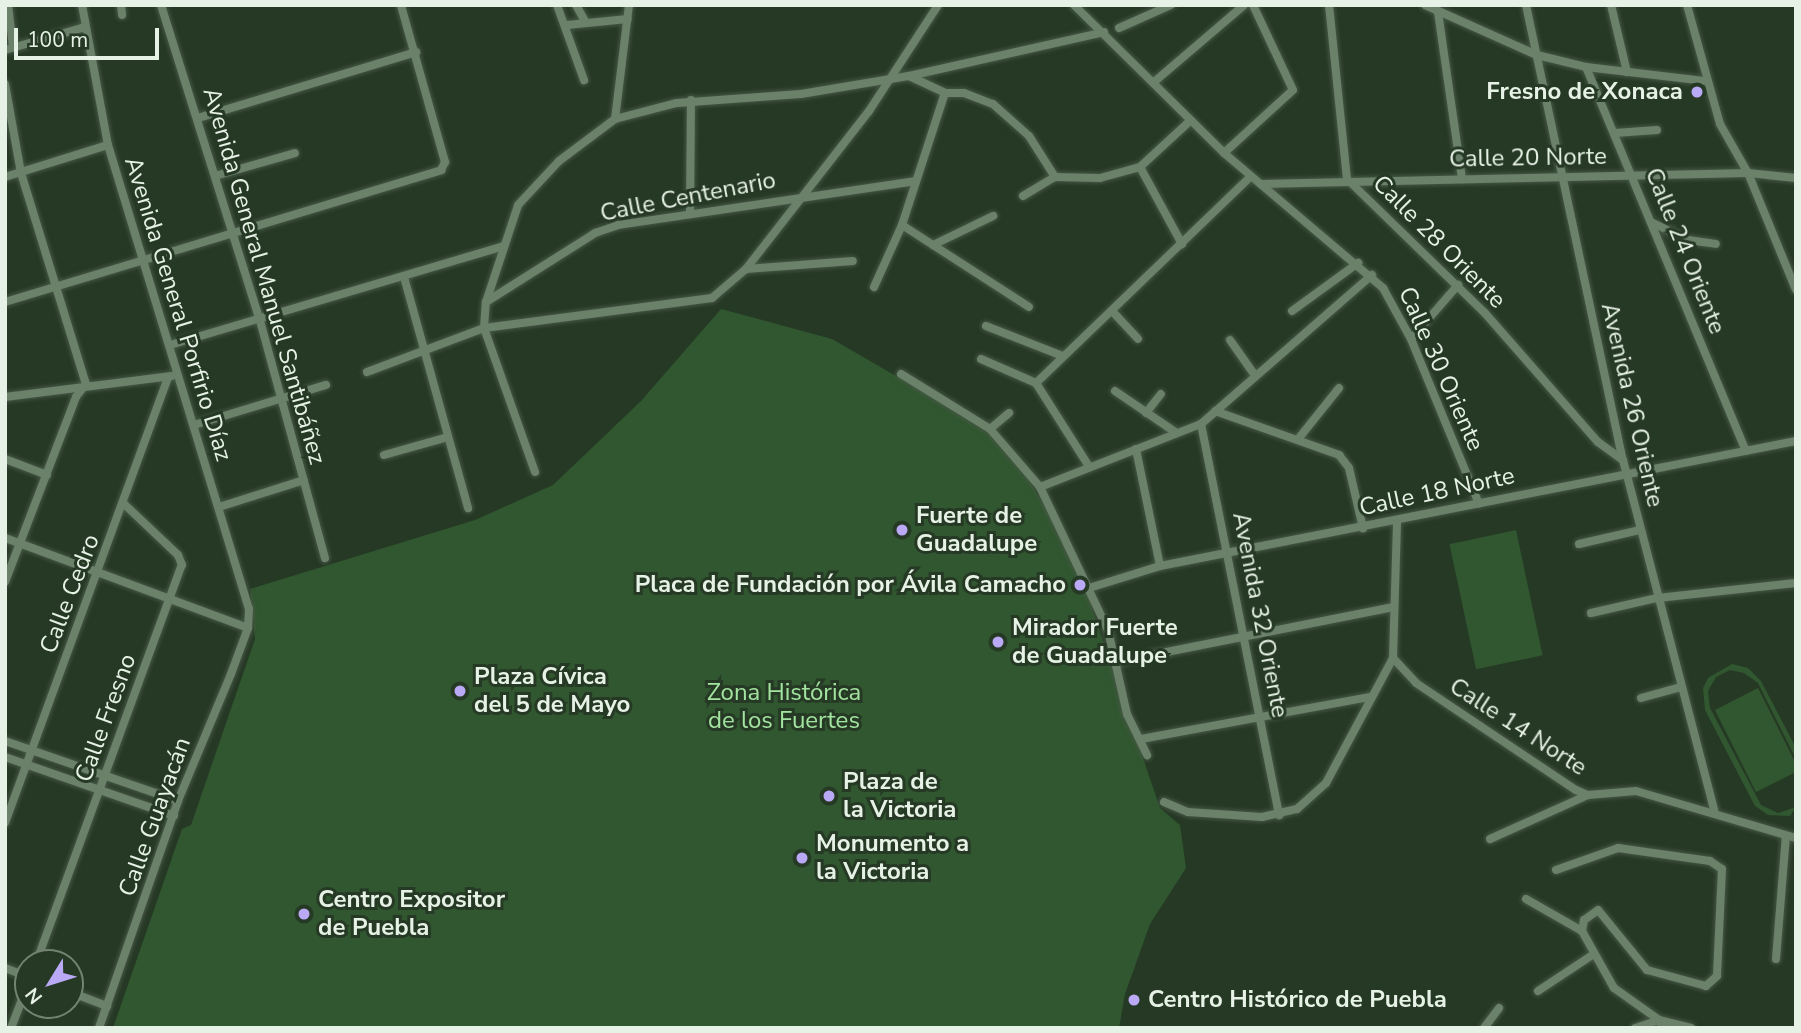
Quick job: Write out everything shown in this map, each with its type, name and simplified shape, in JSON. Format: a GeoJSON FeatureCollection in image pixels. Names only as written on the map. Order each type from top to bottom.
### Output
{"type":"FeatureCollection","features":[{"type":"Feature","properties":{"kind":"street"},"geometry":{"type":"LineString","coordinates":[[8,5],[9,48],[85,27]]}},
{"type":"Feature","properties":{"kind":"street","name":"Avenida General Porfirio Díaz"},"geometry":{"type":"LineString","coordinates":[[82,5],[108,145],[219,507],[247,588],[248,625]]}},
{"type":"Feature","properties":{"kind":"street","name":"Avenida General Manuel Santibáñez"},"geometry":{"type":"LineString","coordinates":[[162,5],[259,317],[325,558]]}},
{"type":"Feature","properties":{"kind":"street"},"geometry":{"type":"LineString","coordinates":[[5,302],[234,235],[441,170],[444,162],[401,5]]}},
{"type":"Feature","properties":{"kind":"street"},"geometry":{"type":"LineString","coordinates":[[558,5],[584,80]]}},
{"type":"Feature","properties":{"kind":"street"},"geometry":{"type":"LineString","coordinates":[[576,5],[585,21]]}},
{"type":"Feature","properties":{"kind":"street"},"geometry":{"type":"LineString","coordinates":[[615,119],[629,5]]}},
{"type":"Feature","properties":{"kind":"street"},"geometry":{"type":"LineString","coordinates":[[367,372],[484,328],[712,298],[746,269],[804,194],[893,76],[937,5]]}},
{"type":"Feature","properties":{"kind":"street","name":"Calle 30 Oriente"},"geometry":{"type":"LineString","coordinates":[[1074,5],[1224,153],[1372,275],[1391,299],[1411,339],[1479,504]]}},
{"type":"Feature","properties":{"kind":"street"},"geometry":{"type":"LineString","coordinates":[[1119,27],[1171,5]]}},
{"type":"Feature","properties":{"kind":"street"},"geometry":{"type":"LineString","coordinates":[[1154,82],[1244,5]]}},
{"type":"Feature","properties":{"kind":"street"},"geometry":{"type":"LineString","coordinates":[[1224,153],[1293,90],[1253,5]]}},
{"type":"Feature","properties":{"kind":"street","name":"Calle 28 Oriente"},"geometry":{"type":"LineString","coordinates":[[1329,5],[1347,179],[1458,285],[1598,442],[1623,460]]}},
{"type":"Feature","properties":{"kind":"street"},"geometry":{"type":"LineString","coordinates":[[1424,5],[1537,55],[1587,67],[1706,81]]}},
{"type":"Feature","properties":{"kind":"street","name":"Avenida 26 Oriente"},"geometry":{"type":"LineString","coordinates":[[1526,5],[1623,460],[1714,810]]}},
{"type":"Feature","properties":{"kind":"street"},"geometry":{"type":"LineString","coordinates":[[1611,5],[1627,72]]}},
{"type":"Feature","properties":{"kind":"street"},"geometry":{"type":"LineString","coordinates":[[1687,5],[1706,81],[1727,139],[1748,173],[1796,290]]}},
{"type":"Feature","properties":{"kind":"street"},"geometry":{"type":"LineString","coordinates":[[1438,12],[1462,179]]}},
{"type":"Feature","properties":{"kind":"street"},"geometry":{"type":"LineString","coordinates":[[567,25],[585,21],[628,19]]}},
{"type":"Feature","properties":{"kind":"street"},"geometry":{"type":"LineString","coordinates":[[535,472],[484,328],[486,302],[518,205],[536,181],[615,119],[691,100],[776,98],[893,76],[909,76],[1104,32]]}},
{"type":"Feature","properties":{"kind":"street"},"geometry":{"type":"LineString","coordinates":[[198,118],[416,52]]}},
{"type":"Feature","properties":{"kind":"street","name":"Calle 24 Oriente"},"geometry":{"type":"LineString","coordinates":[[1587,67],[1746,451]]}},
{"type":"Feature","properties":{"kind":"street"},"geometry":{"type":"LineString","coordinates":[[909,76],[945,93],[978,97],[1015,120],[1055,177]]}},
{"type":"Feature","properties":{"kind":"street"},"geometry":{"type":"LineString","coordinates":[[5,84],[21,173],[59,286],[86,384]]}},
{"type":"Feature","properties":{"kind":"street"},"geometry":{"type":"LineString","coordinates":[[874,287],[902,225],[945,93]]}},
{"type":"Feature","properties":{"kind":"street"},"geometry":{"type":"LineString","coordinates":[[690,212],[691,100]]}},
{"type":"Feature","properties":{"kind":"street"},"geometry":{"type":"LineString","coordinates":[[1023,196],[1055,177],[1100,178],[1140,167],[1191,120]]}},
{"type":"Feature","properties":{"kind":"street"},"geometry":{"type":"LineString","coordinates":[[1615,133],[1657,130]]}},
{"type":"Feature","properties":{"kind":"street"},"geometry":{"type":"LineString","coordinates":[[5,177],[108,145]]}},
{"type":"Feature","properties":{"kind":"street"},"geometry":{"type":"LineString","coordinates":[[215,176],[295,153]]}},
{"type":"Feature","properties":{"kind":"street"},"geometry":{"type":"LineString","coordinates":[[1140,167],[1182,244]]}},
{"type":"Feature","properties":{"kind":"street","name":"Calle 20 Norte"},"geometry":{"type":"LineString","coordinates":[[1261,184],[1347,179],[1748,173],[1796,178]]}},
{"type":"Feature","properties":{"kind":"street"},"geometry":{"type":"LineString","coordinates":[[1036,383],[1251,176]]}},
{"type":"Feature","properties":{"kind":"street","name":"Calle Centenario"},"geometry":{"type":"LineString","coordinates":[[486,302],[595,233],[690,212],[804,194],[916,181]]}},
{"type":"Feature","properties":{"kind":"street"},"geometry":{"type":"LineString","coordinates":[[933,246],[993,216]]}},
{"type":"Feature","properties":{"kind":"street"},"geometry":{"type":"LineString","coordinates":[[1653,223],[1688,240],[1716,244]]}},
{"type":"Feature","properties":{"kind":"street"},"geometry":{"type":"LineString","coordinates":[[902,225],[1029,307]]}},
{"type":"Feature","properties":{"kind":"street"},"geometry":{"type":"LineString","coordinates":[[170,345],[505,246]]}},
{"type":"Feature","properties":{"kind":"street"},"geometry":{"type":"LineString","coordinates":[[746,269],[853,261]]}},
{"type":"Feature","properties":{"kind":"street"},"geometry":{"type":"LineString","coordinates":[[1292,311],[1358,263]]}},
{"type":"Feature","properties":{"kind":"street"},"geometry":{"type":"LineString","coordinates":[[1040,487],[1088,465],[1201,424],[1254,374],[1372,275]]}},
{"type":"Feature","properties":{"kind":"street"},"geometry":{"type":"LineString","coordinates":[[404,277],[468,508]]}},
{"type":"Feature","properties":{"kind":"street"},"geometry":{"type":"LineString","coordinates":[[1411,339],[1458,285]]}},
{"type":"Feature","properties":{"kind":"street"},"geometry":{"type":"LineString","coordinates":[[1112,311],[1138,339]]}},
{"type":"Feature","properties":{"kind":"street"},"geometry":{"type":"LineString","coordinates":[[986,326],[1063,356]]}},
{"type":"Feature","properties":{"kind":"street"},"geometry":{"type":"LineString","coordinates":[[1230,340],[1254,374]]}},
{"type":"Feature","properties":{"kind":"street"},"geometry":{"type":"LineString","coordinates":[[981,359],[1036,383],[1088,465]]}},
{"type":"Feature","properties":{"kind":"street"},"geometry":{"type":"LineString","coordinates":[[901,373],[990,429],[1040,487],[1089,588],[1116,662],[1127,714],[1147,755]]}},
{"type":"Feature","properties":{"kind":"street"},"geometry":{"type":"LineString","coordinates":[[5,397],[86,384],[178,374]]}},
{"type":"Feature","properties":{"kind":"street","name":"Calle Cedro"},"geometry":{"type":"LineString","coordinates":[[5,823],[25,764],[99,574],[168,377]]}},
{"type":"Feature","properties":{"kind":"street"},"geometry":{"type":"LineString","coordinates":[[5,582],[76,397],[86,384]]}},
{"type":"Feature","properties":{"kind":"street"},"geometry":{"type":"LineString","coordinates":[[194,425],[326,385]]}},
{"type":"Feature","properties":{"kind":"street"},"geometry":{"type":"LineString","coordinates":[[1299,438],[1339,388]]}},
{"type":"Feature","properties":{"kind":"street"},"geometry":{"type":"LineString","coordinates":[[1115,391],[1175,432]]}},
{"type":"Feature","properties":{"kind":"street"},"geometry":{"type":"LineString","coordinates":[[1146,413],[1161,394]]}},
{"type":"Feature","properties":{"kind":"street"},"geometry":{"type":"LineString","coordinates":[[1215,411],[1299,438],[1345,460],[1363,528]]}},
{"type":"Feature","properties":{"kind":"street"},"geometry":{"type":"LineString","coordinates":[[990,429],[1009,413]]}},
{"type":"Feature","properties":{"kind":"street","name":"Avenida 32 Oriente"},"geometry":{"type":"LineString","coordinates":[[1201,424],[1246,636],[1279,815]]}},
{"type":"Feature","properties":{"kind":"street"},"geometry":{"type":"LineString","coordinates":[[384,455],[448,437]]}},
{"type":"Feature","properties":{"kind":"street","name":"Calle 18 Norte"},"geometry":{"type":"LineString","coordinates":[[1089,588],[1160,566],[1397,522],[1627,473],[1796,441]]}},
{"type":"Feature","properties":{"kind":"street"},"geometry":{"type":"LineString","coordinates":[[1136,449],[1160,566]]}},
{"type":"Feature","properties":{"kind":"street"},"geometry":{"type":"LineString","coordinates":[[5,459],[47,475]]}},
{"type":"Feature","properties":{"kind":"street"},"geometry":{"type":"LineString","coordinates":[[219,507],[304,480]]}},
{"type":"Feature","properties":{"kind":"street","name":"Calle Fresno"},"geometry":{"type":"LineString","coordinates":[[41,949],[170,600],[181,560],[124,504]]}},
{"type":"Feature","properties":{"kind":"street"},"geometry":{"type":"LineString","coordinates":[[1164,803],[1188,812],[1279,815],[1297,809],[1326,783],[1393,658],[1397,522]]}},
{"type":"Feature","properties":{"kind":"street"},"geometry":{"type":"LineString","coordinates":[[1579,544],[1640,530]]}},
{"type":"Feature","properties":{"kind":"street"},"geometry":{"type":"LineString","coordinates":[[5,538],[170,600],[248,625]]}},
{"type":"Feature","properties":{"kind":"street"},"geometry":{"type":"LineString","coordinates":[[1591,613],[1657,598],[1796,583]]}},
{"type":"Feature","properties":{"kind":"street"},"geometry":{"type":"LineString","coordinates":[[1116,662],[1394,607]]}},
{"type":"Feature","properties":{"kind":"street","name":"Calle Guayacán"},"geometry":{"type":"LineString","coordinates":[[99,1028],[178,801],[248,625]]}},
{"type":"Feature","properties":{"kind":"street","name":"Calle 14 Norte"},"geometry":{"type":"LineString","coordinates":[[1393,658],[1416,683],[1588,795],[1636,790],[1714,810],[1796,838]]}},
{"type":"Feature","properties":{"kind":"street"},"geometry":{"type":"LineString","coordinates":[[1642,698],[1681,687]]}},
{"type":"Feature","properties":{"kind":"street"},"geometry":{"type":"LineString","coordinates":[[1140,739],[1261,714],[1370,698]]}},
{"type":"Feature","properties":{"kind":"street"},"geometry":{"type":"LineString","coordinates":[[5,741],[104,779],[178,801]]}},
{"type":"Feature","properties":{"kind":"street"},"geometry":{"type":"LineString","coordinates":[[5,757],[100,793],[174,816]]}},
{"type":"Feature","properties":{"kind":"street"},"geometry":{"type":"LineString","coordinates":[[1490,839],[1588,795]]}},
{"type":"Feature","properties":{"kind":"street"},"geometry":{"type":"LineString","coordinates":[[1776,959],[1786,836]]}},
{"type":"Feature","properties":{"kind":"street"},"geometry":{"type":"LineString","coordinates":[[1556,870],[1618,848],[1710,861],[1723,869],[1717,976],[1706,986],[1647,970],[1598,911],[1584,920],[1582,931]]}},
{"type":"Feature","properties":{"kind":"street"},"geometry":{"type":"LineString","coordinates":[[1526,899],[1582,931],[1614,988],[1660,1024]]}},
{"type":"Feature","properties":{"kind":"street"},"geometry":{"type":"LineString","coordinates":[[1538,990],[1594,954]]}},
{"type":"Feature","properties":{"kind":"street"},"geometry":{"type":"LineString","coordinates":[[84,997],[107,1006]]}},
{"type":"Feature","properties":{"kind":"street"},"geometry":{"type":"LineString","coordinates":[[1484,1028],[1499,1008]]}},
{"type":"Feature","properties":{"kind":"street"},"geometry":{"type":"LineString","coordinates":[[1635,1028],[1660,1024],[1691,1028]]}},
{"type":"Feature","properties":{"kind":"green space","name":"Zona Histórica de los Fuertes"},"geometry":{"type":"Polygon","coordinates":[[[721,309],[832,339],[986,428],[1022,468],[1052,519],[1081,576],[1160,808],[1180,825],[1186,868],[1150,924],[1125,994],[1119,1028],[113,1028],[182,829],[191,825],[255,639],[250,589],[475,520],[553,485],[641,401],[721,309]]]}},
{"type":"Feature","properties":{"kind":"green space"},"geometry":{"type":"Polygon","coordinates":[[[1516,530],[1543,655],[1476,669],[1449,544],[1516,530]]]}},
{"type":"Feature","properties":{"kind":"green space"},"geometry":{"type":"Polygon","coordinates":[[[1732,664],[1748,668],[1761,681],[1796,748],[1796,759],[1758,683],[1744,673],[1730,670],[1716,677],[1708,691],[1710,708],[1761,805],[1778,813],[1796,807],[1790,816],[1768,815],[1755,806],[1705,710],[1703,688],[1708,678],[1732,664]]]}},
{"type":"Feature","properties":{"kind":"green space"},"geometry":{"type":"Polygon","coordinates":[[[1758,688],[1796,764],[1796,772],[1756,792],[1715,710],[1758,688]]]}},
{"type":"Feature","properties":{"kind":"place","name":"Fresno de Xonaca"},"geometry":{"type":"Point","coordinates":[1697,92]}},
{"type":"Feature","properties":{"kind":"place","name":"Fuerte de Guadalupe"},"geometry":{"type":"Point","coordinates":[902,530]}},
{"type":"Feature","properties":{"kind":"place","name":"Placa de Fundación por Ávila Camacho"},"geometry":{"type":"Point","coordinates":[1080,585]}},
{"type":"Feature","properties":{"kind":"place","name":"Mirador Fuerte de Guadalupe"},"geometry":{"type":"Point","coordinates":[998,642]}},
{"type":"Feature","properties":{"kind":"place","name":"Plaza Cívica del 5 de Mayo"},"geometry":{"type":"Point","coordinates":[460,691]}},
{"type":"Feature","properties":{"kind":"place","name":"Plaza de la Victoria"},"geometry":{"type":"Point","coordinates":[829,796]}},
{"type":"Feature","properties":{"kind":"place","name":"Monumento a la Victoria"},"geometry":{"type":"Point","coordinates":[802,858]}},
{"type":"Feature","properties":{"kind":"place","name":"Centro Expositor de Puebla"},"geometry":{"type":"Point","coordinates":[304,914]}},
{"type":"Feature","properties":{"kind":"place","name":"Centro Histórico de Puebla"},"geometry":{"type":"Point","coordinates":[1134,1000]}}]}
